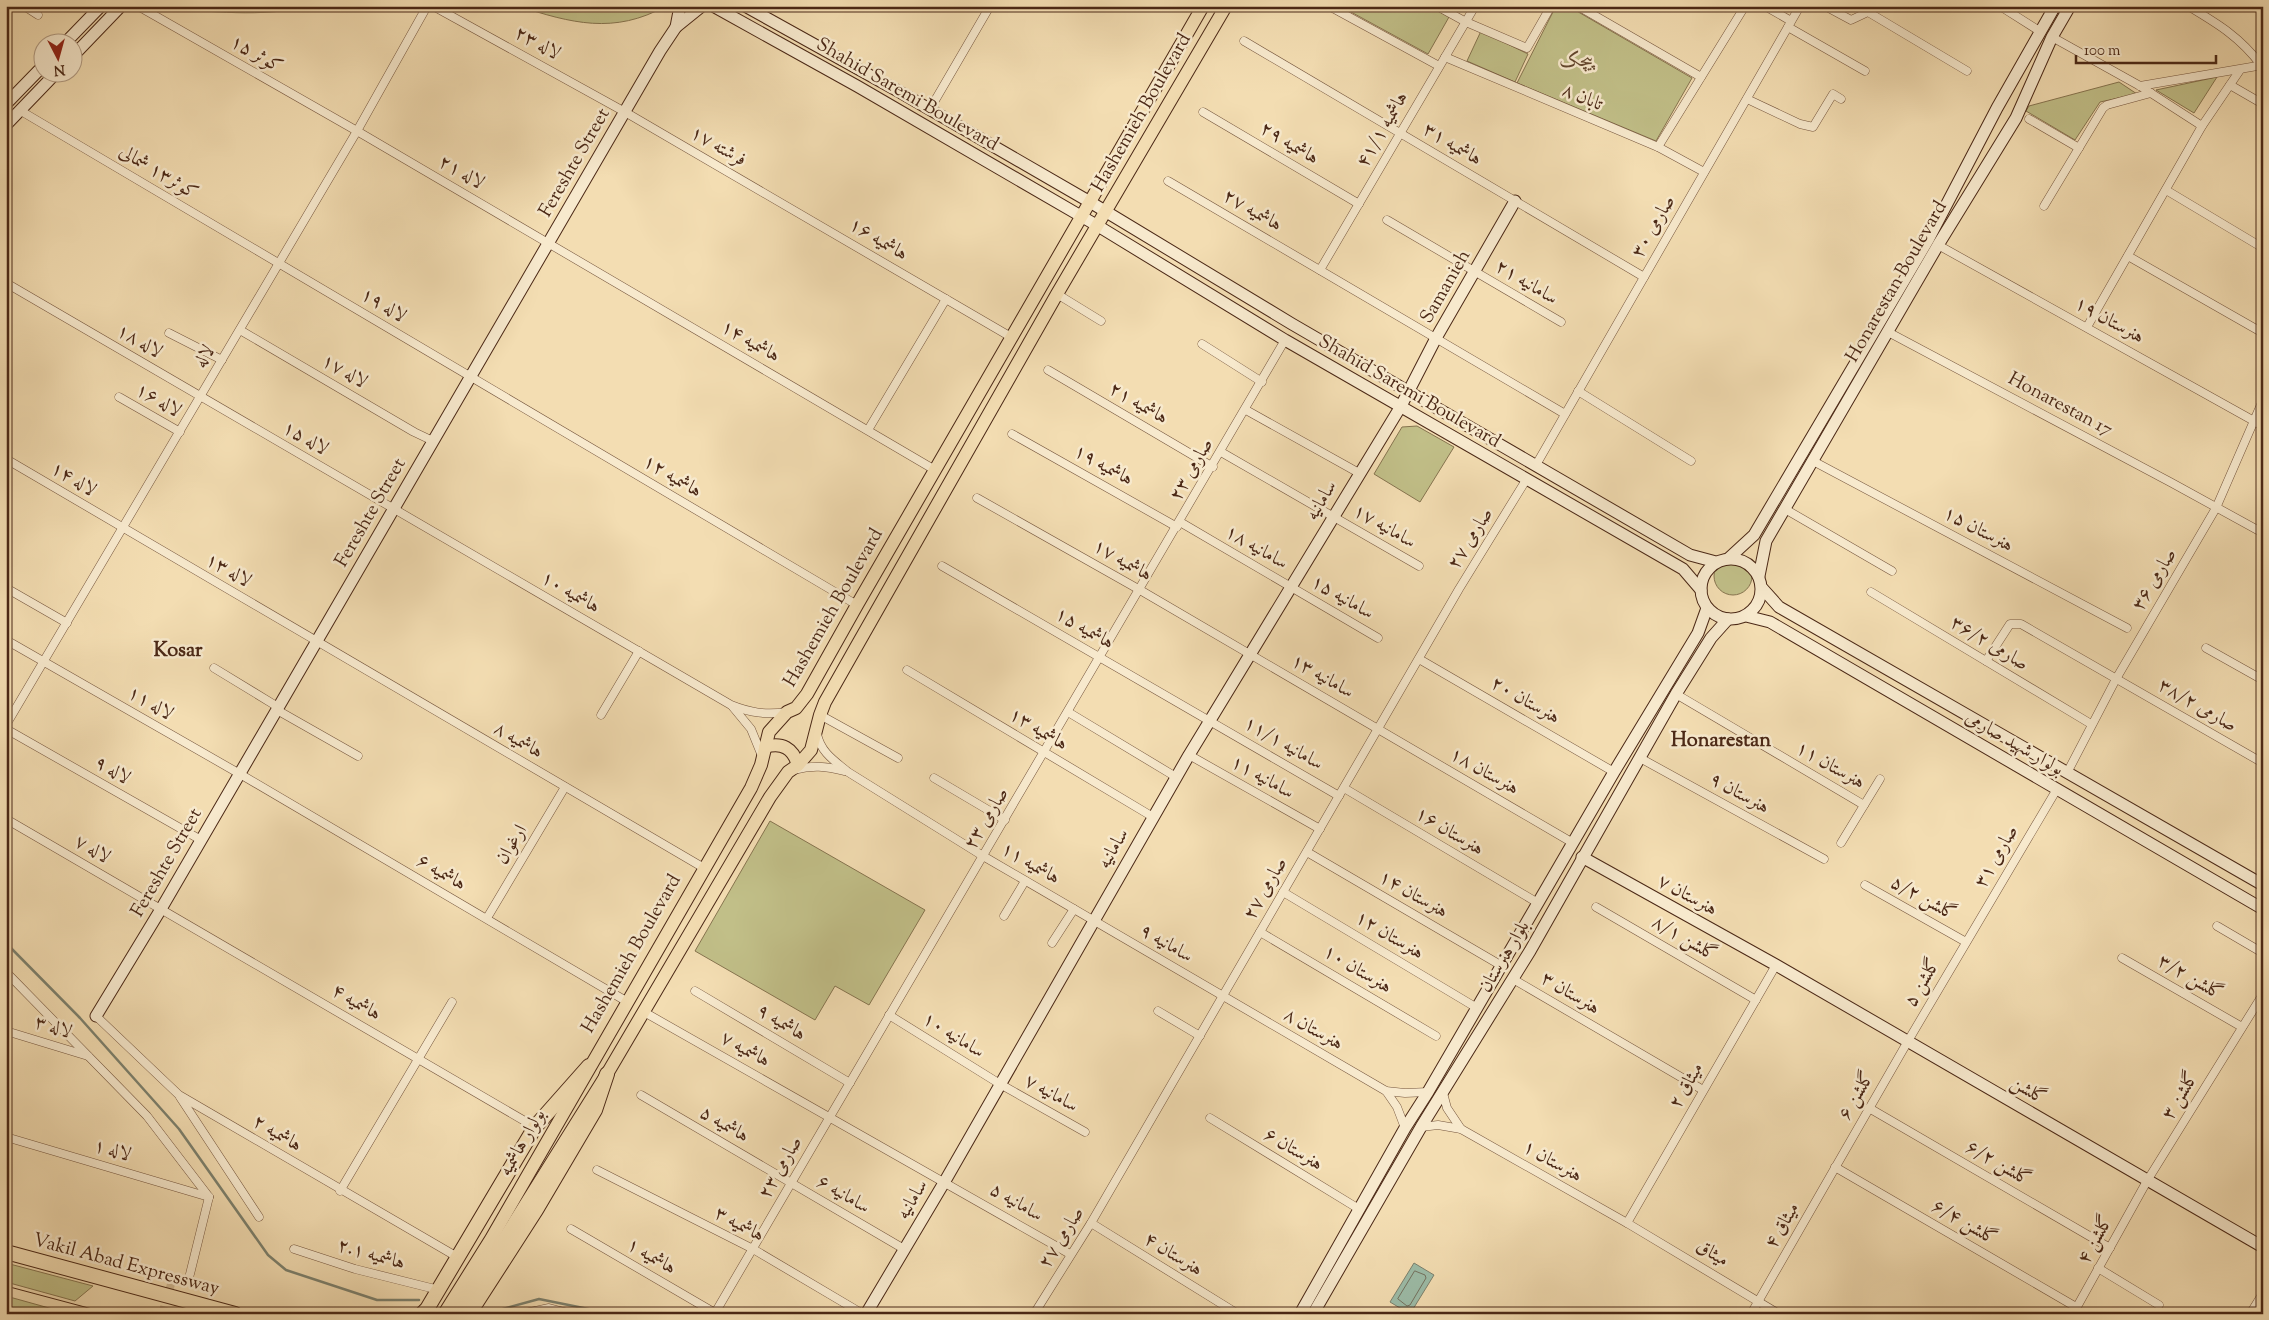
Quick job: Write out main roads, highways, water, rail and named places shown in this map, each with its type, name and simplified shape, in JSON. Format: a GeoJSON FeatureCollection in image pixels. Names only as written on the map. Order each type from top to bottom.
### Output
{"type":"FeatureCollection","features":[{"type":"Feature","properties":{"kind":"highway"},"geometry":{"type":"LineString","coordinates":[[426,1312],[535,1127],[589,1066]]}},
{"type":"Feature","properties":{"kind":"highway"},"geometry":{"type":"LineString","coordinates":[[469,1314],[536,1210],[595,1110],[607,1074]]}},
{"type":"Feature","properties":{"kind":"highway","name":"Vakil Abad Expressway"},"geometry":{"type":"LineString","coordinates":[[6,1252],[236,1314]]}},
{"type":"Feature","properties":{"kind":"main road"},"geometry":{"type":"LineString","coordinates":[[76,32],[101,6]]}},
{"type":"Feature","properties":{"kind":"main road"},"geometry":{"type":"LineString","coordinates":[[82,47],[121,6]]}},
{"type":"Feature","properties":{"kind":"main road","name":"Fereshte Street"},"geometry":{"type":"LineString","coordinates":[[676,27],[680,6]]}},
{"type":"Feature","properties":{"kind":"main road","name":"Fereshte Street"},"geometry":{"type":"LineString","coordinates":[[96,1016],[161,909],[548,243],[676,27],[702,6]]}},
{"type":"Feature","properties":{"kind":"main road","name":"Shahid Saremi Boulevard"},"geometry":{"type":"LineString","coordinates":[[713,6],[857,86],[1081,216],[1285,340],[1683,569],[1701,590]]}},
{"type":"Feature","properties":{"kind":"main road","name":"Shahid Saremi Boulevard"},"geometry":{"type":"LineString","coordinates":[[745,6],[930,109],[1090,202],[1292,324],[1690,555],[1716,562]]}},
{"type":"Feature","properties":{"kind":"main road","name":"Hashemieh Boulevard"},"geometry":{"type":"LineString","coordinates":[[589,1066],[751,788],[769,732],[787,712],[796,708],[808,694],[857,605],[1203,6]]}},
{"type":"Feature","properties":{"kind":"main road","name":"Hashemieh Boulevard"},"geometry":{"type":"LineString","coordinates":[[607,1074],[770,797],[793,768],[811,750],[820,716],[859,642],[1057,294],[1226,6]]}},
{"type":"Feature","properties":{"kind":"main road","name":"Honarestan Boulevard"},"geometry":{"type":"LineString","coordinates":[[1729,558],[1754,535],[1928,240],[1997,108],[2055,6]]}},
{"type":"Feature","properties":{"kind":"main road","name":"Honarestan Boulevard"},"geometry":{"type":"LineString","coordinates":[[1759,576],[1766,541],[1938,245],[2016,118],[2052,37],[2070,6]]}},
{"type":"Feature","properties":{"kind":"main road"},"geometry":{"type":"LineString","coordinates":[[857,86],[865,73]]}},
{"type":"Feature","properties":{"kind":"main road"},"geometry":{"type":"LineString","coordinates":[[6,104],[32,77]]}},
{"type":"Feature","properties":{"kind":"main road"},"geometry":{"type":"LineString","coordinates":[[6,125],[48,82]]}},
{"type":"Feature","properties":{"kind":"main road"},"geometry":{"type":"LineString","coordinates":[[1997,108],[2016,118]]}},
{"type":"Feature","properties":{"kind":"main road","name":"Samanieh"},"geometry":{"type":"LineString","coordinates":[[1401,406],[1436,338],[1515,201]]}},
{"type":"Feature","properties":{"kind":"main road","name":"سامانیه"},"geometry":{"type":"LineString","coordinates":[[864,1314],[945,1181],[1189,755],[1401,406]]}},
{"type":"Feature","properties":{"kind":"main road"},"geometry":{"type":"LineString","coordinates":[[908,517],[924,528]]}},
{"type":"Feature","properties":{"kind":"main road"},"geometry":{"type":"LineString","coordinates":[[1729,558],[1747,562],[1759,576],[1762,588],[1758,604],[1746,616],[1728,619],[1720,617],[1707,608],[1701,590],[1704,574],[1716,562],[1729,558]]}},
{"type":"Feature","properties":{"kind":"main road","name":"بولوار شهید صارمی"},"geometry":{"type":"LineString","coordinates":[[1762,588],[1779,606],[2263,886]]}},
{"type":"Feature","properties":{"kind":"main road","name":"بلوار هنرستان"},"geometry":{"type":"LineString","coordinates":[[1300,1314],[1405,1128],[1698,633],[1707,608]]}},
{"type":"Feature","properties":{"kind":"main road","name":"بولوار شهید صارمی"},"geometry":{"type":"LineString","coordinates":[[1746,616],[1770,622],[2263,909]]}},
{"type":"Feature","properties":{"kind":"main road","name":"بلوار هنرستان"},"geometry":{"type":"LineString","coordinates":[[1313,1314],[1442,1093],[1530,951],[1676,694],[1711,638],[1728,619]]}},
{"type":"Feature","properties":{"kind":"main road"},"geometry":{"type":"LineString","coordinates":[[764,752],[773,744],[782,745],[796,756],[793,768]]}},
{"type":"Feature","properties":{"kind":"main road"},"geometry":{"type":"LineString","coordinates":[[2181,861],[2191,844]]}},
{"type":"Feature","properties":{"kind":"main road","name":"هنرستان ۷"},"geometry":{"type":"LineString","coordinates":[[1582,857],[1776,965]]}},
{"type":"Feature","properties":{"kind":"main road"},"geometry":{"type":"LineString","coordinates":[[1516,943],[1530,951]]}},
{"type":"Feature","properties":{"kind":"main road","name":"گلشن"},"geometry":{"type":"LineString","coordinates":[[1776,965],[2263,1247]]}},
{"type":"Feature","properties":{"kind":"main road","name":"بولوار هاشمیه"},"geometry":{"type":"LineString","coordinates":[[496,1241],[589,1066]]}},
{"type":"Feature","properties":{"kind":"main road","name":"بولوار هاشمیه"},"geometry":{"type":"LineString","coordinates":[[496,1241],[607,1074]]}},
{"type":"Feature","properties":{"kind":"main road"},"geometry":{"type":"LineString","coordinates":[[1372,1185],[1384,1193]]}},
{"type":"Feature","properties":{"kind":"main road"},"geometry":{"type":"LineString","coordinates":[[444,1314],[496,1241]]}},
{"type":"Feature","properties":{"kind":"main road"},"geometry":{"type":"LineString","coordinates":[[457,1314],[496,1241]]}},
{"type":"Feature","properties":{"kind":"water"},"geometry":{"type":"Polygon","coordinates":[[[1414,1263],[1434,1275],[1410,1314],[1390,1302],[1414,1263]]]}},
{"type":"Feature","properties":{"kind":"waterway"},"geometry":{"type":"LineString","coordinates":[[6,943],[80,1018],[179,1129],[268,1255],[286,1270],[377,1300],[419,1300]]}},
{"type":"Feature","properties":{"kind":"waterway"},"geometry":{"type":"LineString","coordinates":[[488,1313],[539,1299],[613,1314]]}},
{"type":"Feature","properties":{"kind":"tunnel"},"geometry":{"type":"LineString","coordinates":[[162,1314],[172,1281]]}},
{"type":"Feature","properties":{"kind":"tram line"},"geometry":{"type":"LineString","coordinates":[[6,1286],[111,1314]]}},
{"type":"Feature","properties":{"kind":"district","name":"Kosar"},"geometry":{"type":"Point","coordinates":[178,651]}},
{"type":"Feature","properties":{"kind":"district","name":"Honarestan"},"geometry":{"type":"Point","coordinates":[1721,741]}},
{"type":"Feature","properties":{"kind":"park label","name":"پیچک"},"geometry":{"type":"Point","coordinates":[1577,61]}}]}
